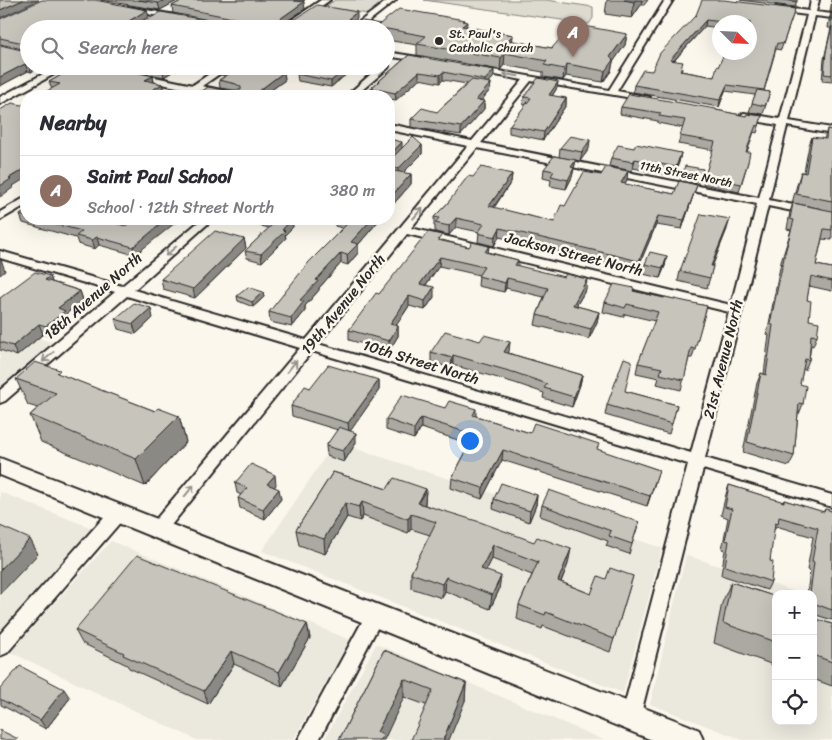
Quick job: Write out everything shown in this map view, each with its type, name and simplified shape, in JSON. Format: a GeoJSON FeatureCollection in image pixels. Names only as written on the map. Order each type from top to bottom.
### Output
{"type":"FeatureCollection","features":[{"type":"Feature","properties":{"kind":"main road"},"geometry":{"type":"LineString","coordinates":[[0,466],[631,718],[672,737]]}},
{"type":"Feature","properties":{"kind":"street"},"geometry":{"type":"LineString","coordinates":[[296,20],[326,0]]}},
{"type":"Feature","properties":{"kind":"street"},"geometry":{"type":"LineString","coordinates":[[366,20],[392,0]]}},
{"type":"Feature","properties":{"kind":"street"},"geometry":{"type":"LineString","coordinates":[[611,92],[669,0]]}},
{"type":"Feature","properties":{"kind":"street","name":"21st Avenue North"},"geometry":{"type":"LineString","coordinates":[[631,718],[815,0]]}},
{"type":"Feature","properties":{"kind":"street"},"geometry":{"type":"LineString","coordinates":[[152,19],[175,7]]}},
{"type":"Feature","properties":{"kind":"street"},"geometry":{"type":"LineString","coordinates":[[127,8],[189,19]]}},
{"type":"Feature","properties":{"kind":"street"},"geometry":{"type":"LineString","coordinates":[[766,8],[832,16]]}},
{"type":"Feature","properties":{"kind":"street"},"geometry":{"type":"LineString","coordinates":[[397,56],[433,62]]}},
{"type":"Feature","properties":{"kind":"street"},"geometry":{"type":"LineString","coordinates":[[470,68],[659,101]]}},
{"type":"Feature","properties":{"kind":"street"},"geometry":{"type":"LineString","coordinates":[[20,90],[48,75]]}},
{"type":"Feature","properties":{"kind":"street"},"geometry":{"type":"LineString","coordinates":[[133,75],[206,90]]}},
{"type":"Feature","properties":{"kind":"street"},"geometry":{"type":"LineString","coordinates":[[192,90],[214,75]]}},
{"type":"Feature","properties":{"kind":"street"},"geometry":{"type":"LineString","coordinates":[[357,90],[374,75]]}},
{"type":"Feature","properties":{"kind":"street","name":"19th Avenue North"},"geometry":{"type":"LineString","coordinates":[[158,529],[529,78]]}},
{"type":"Feature","properties":{"kind":"street"},"geometry":{"type":"LineString","coordinates":[[0,101],[20,90]]}},
{"type":"Feature","properties":{"kind":"street"},"geometry":{"type":"LineString","coordinates":[[736,114],[832,131]]}},
{"type":"Feature","properties":{"kind":"street","name":"11th Street North"},"geometry":{"type":"LineString","coordinates":[[395,128],[832,216]]}},
{"type":"Feature","properties":{"kind":"street"},"geometry":{"type":"LineString","coordinates":[[0,217],[20,204]]}},
{"type":"Feature","properties":{"kind":"street","name":"18th Avenue North"},"geometry":{"type":"LineString","coordinates":[[0,398],[201,225]]}},
{"type":"Feature","properties":{"kind":"street","name":"Jackson Street North"},"geometry":{"type":"LineString","coordinates":[[404,230],[736,310]]}},
{"type":"Feature","properties":{"kind":"street","name":"10th Street North"},"geometry":{"type":"LineString","coordinates":[[0,254],[832,501]]}},
{"type":"Feature","properties":{"kind":"street"},"geometry":{"type":"LineString","coordinates":[[0,647],[118,513]]}},
{"type":"Feature","properties":{"kind":"street"},"geometry":{"type":"LineString","coordinates":[[308,740],[375,615]]}},
{"type":"Feature","properties":{"kind":"shaded area"},"geometry":{"type":"Polygon","coordinates":[[[335,0],[387,0],[368,14],[325,7],[335,0]]]}},
{"type":"Feature","properties":{"kind":"shaded area"},"geometry":{"type":"Polygon","coordinates":[[[424,0],[546,0],[593,7],[593,18],[589,24],[424,0]]]}},
{"type":"Feature","properties":{"kind":"shaded area"},"geometry":{"type":"Polygon","coordinates":[[[0,326],[54,343],[0,389],[0,326]]]}},
{"type":"Feature","properties":{"kind":"shaded area"},"geometry":{"type":"Polygon","coordinates":[[[335,442],[662,548],[623,693],[262,551],[335,442]]]}},
{"type":"Feature","properties":{"kind":"shaded area"},"geometry":{"type":"Polygon","coordinates":[[[0,492],[92,528],[0,631],[0,492]]]}},
{"type":"Feature","properties":{"kind":"shaded area"},"geometry":{"type":"Polygon","coordinates":[[[111,541],[350,640],[293,740],[197,740],[10,652],[111,541]]]}},
{"type":"Feature","properties":{"kind":"shaded area"},"geometry":{"type":"Polygon","coordinates":[[[686,555],[789,590],[772,590],[772,725],[817,725],[817,599],[832,604],[832,740],[743,740],[650,704],[686,555]]]}},
{"type":"Feature","properties":{"kind":"shaded area"},"geometry":{"type":"Polygon","coordinates":[[[376,644],[604,740],[324,740],[376,644]]]}},
{"type":"Feature","properties":{"kind":"building"},"geometry":{"type":"Polygon","coordinates":[[[0,0],[23,0],[0,10],[0,0]]]}},
{"type":"Feature","properties":{"kind":"building"},"geometry":{"type":"Polygon","coordinates":[[[42,0],[95,0],[147,10],[131,20],[20,20],[20,42],[0,38],[0,19],[42,0]]]}},
{"type":"Feature","properties":{"kind":"building"},"geometry":{"type":"Polygon","coordinates":[[[138,0],[165,0],[158,3],[138,0]]]}},
{"type":"Feature","properties":{"kind":"building"},"geometry":{"type":"Polygon","coordinates":[[[183,0],[295,0],[304,2],[278,20],[243,20],[172,6],[183,0]]]}},
{"type":"Feature","properties":{"kind":"building"},"geometry":{"type":"Polygon","coordinates":[[[702,0],[724,0],[795,9],[783,44],[777,43],[764,90],[727,85],[720,100],[634,85],[643,70],[652,71],[660,53],[696,15],[702,0]]]}},
{"type":"Feature","properties":{"kind":"building"},"geometry":{"type":"Polygon","coordinates":[[[317,5],[357,12],[348,19],[350,19],[294,20],[317,5]]]}},
{"type":"Feature","properties":{"kind":"building"},"geometry":{"type":"Polygon","coordinates":[[[399,9],[465,20],[463,21],[467,22],[462,26],[513,35],[508,40],[552,48],[573,24],[627,34],[610,57],[613,60],[605,71],[567,64],[564,69],[544,65],[547,61],[505,53],[501,58],[417,44],[426,36],[395,30],[395,20],[385,20],[399,9]]]}},
{"type":"Feature","properties":{"kind":"building"},"geometry":{"type":"Polygon","coordinates":[[[161,12],[206,20],[147,20],[161,12]]]}},
{"type":"Feature","properties":{"kind":"building"},"geometry":{"type":"Polygon","coordinates":[[[832,26],[832,75],[824,74],[826,52],[832,26]]]}},
{"type":"Feature","properties":{"kind":"building"},"geometry":{"type":"Polygon","coordinates":[[[0,45],[20,50],[20,67],[0,77],[0,45]]]}},
{"type":"Feature","properties":{"kind":"building"},"geometry":{"type":"Polygon","coordinates":[[[409,55],[494,70],[485,80],[443,72],[440,75],[419,72],[395,93],[395,90],[371,88],[386,75],[395,75],[395,67],[409,55]]]}},
{"type":"Feature","properties":{"kind":"building"},"geometry":{"type":"Polygon","coordinates":[[[61,75],[149,75],[153,76],[145,80],[162,84],[152,90],[49,90],[60,84],[49,82],[61,75]]]}},
{"type":"Feature","properties":{"kind":"building"},"geometry":{"type":"Polygon","coordinates":[[[227,75],[280,75],[260,90],[241,90],[241,87],[236,84],[219,80],[227,75]]]}},
{"type":"Feature","properties":{"kind":"building"},"geometry":{"type":"Polygon","coordinates":[[[302,75],[338,75],[331,81],[302,75]]]}},
{"type":"Feature","properties":{"kind":"building"},"geometry":{"type":"Polygon","coordinates":[[[538,78],[558,82],[549,95],[566,98],[544,132],[509,126],[531,98],[524,97],[538,78]]]}},
{"type":"Feature","properties":{"kind":"building"},"geometry":{"type":"Polygon","coordinates":[[[472,80],[491,83],[476,100],[484,101],[461,127],[411,119],[422,108],[437,112],[472,80]]]}},
{"type":"Feature","properties":{"kind":"building"},"geometry":{"type":"Polygon","coordinates":[[[208,87],[224,90],[204,90],[208,87]]]}},
{"type":"Feature","properties":{"kind":"building"},"geometry":{"type":"Polygon","coordinates":[[[757,90],[770,92],[765,106],[752,103],[757,90]]]}},
{"type":"Feature","properties":{"kind":"building"},"geometry":{"type":"Polygon","coordinates":[[[629,94],[746,116],[747,114],[762,116],[759,126],[756,125],[746,152],[750,152],[741,184],[705,176],[715,142],[680,136],[685,120],[659,116],[661,113],[621,107],[629,94]]]}},
{"type":"Feature","properties":{"kind":"building"},"geometry":{"type":"Polygon","coordinates":[[[12,103],[20,105],[20,172],[0,186],[0,110],[12,103]]]}},
{"type":"Feature","properties":{"kind":"building"},"geometry":{"type":"Polygon","coordinates":[[[827,129],[832,130],[832,201],[796,194],[801,172],[806,173],[812,137],[826,139],[827,129]]]}},
{"type":"Feature","properties":{"kind":"building"},"geometry":{"type":"Polygon","coordinates":[[[570,136],[590,140],[582,152],[560,148],[570,136]]]}},
{"type":"Feature","properties":{"kind":"building"},"geometry":{"type":"Polygon","coordinates":[[[413,137],[422,145],[398,169],[395,168],[395,155],[413,137]]]}},
{"type":"Feature","properties":{"kind":"building"},"geometry":{"type":"Polygon","coordinates":[[[395,140],[402,142],[395,150],[395,140]]]}},
{"type":"Feature","properties":{"kind":"building"},"geometry":{"type":"Polygon","coordinates":[[[636,144],[681,153],[676,167],[635,159],[633,162],[611,158],[618,145],[634,148],[636,144]]]}},
{"type":"Feature","properties":{"kind":"building"},"geometry":{"type":"Polygon","coordinates":[[[554,156],[576,160],[571,167],[574,168],[568,180],[551,176],[554,171],[544,169],[554,156]]]}},
{"type":"Feature","properties":{"kind":"building"},"geometry":{"type":"Polygon","coordinates":[[[685,166],[703,169],[699,179],[681,176],[685,166]]]}},
{"type":"Feature","properties":{"kind":"building"},"geometry":{"type":"Polygon","coordinates":[[[481,167],[512,174],[489,206],[554,222],[561,205],[565,206],[584,172],[601,175],[606,167],[628,171],[621,183],[674,194],[679,181],[697,185],[684,220],[658,216],[639,261],[500,228],[495,237],[478,233],[484,224],[456,218],[449,226],[435,223],[439,218],[434,217],[447,204],[468,176],[473,177],[481,167]]]}},
{"type":"Feature","properties":{"kind":"building"},"geometry":{"type":"Polygon","coordinates":[[[395,171],[411,174],[395,192],[395,171]]]}},
{"type":"Feature","properties":{"kind":"building"},"geometry":{"type":"Polygon","coordinates":[[[793,203],[832,211],[832,230],[824,229],[816,265],[832,268],[832,281],[811,276],[807,300],[811,301],[809,320],[819,322],[817,336],[811,335],[809,360],[805,359],[800,384],[806,386],[803,404],[799,403],[794,456],[747,442],[761,373],[766,375],[773,325],[770,324],[794,220],[790,219],[793,203]]]}},
{"type":"Feature","properties":{"kind":"building"},"geometry":{"type":"Polygon","coordinates":[[[701,214],[730,219],[711,266],[713,266],[710,278],[680,271],[701,214]]]}},
{"type":"Feature","properties":{"kind":"building"},"geometry":{"type":"Polygon","coordinates":[[[58,225],[160,225],[133,247],[97,237],[92,240],[76,236],[82,231],[58,225]]]}},
{"type":"Feature","properties":{"kind":"building"},"geometry":{"type":"Polygon","coordinates":[[[272,225],[287,225],[282,230],[285,231],[261,254],[245,251],[272,225]]]}},
{"type":"Feature","properties":{"kind":"building"},"geometry":{"type":"Polygon","coordinates":[[[346,225],[367,225],[351,242],[358,244],[347,255],[341,253],[316,280],[318,281],[300,300],[304,301],[291,318],[269,312],[309,262],[346,225]]]}},
{"type":"Feature","properties":{"kind":"building"},"geometry":{"type":"Polygon","coordinates":[[[215,231],[244,239],[193,289],[161,279],[215,231]]]}},
{"type":"Feature","properties":{"kind":"building"},"geometry":{"type":"Polygon","coordinates":[[[428,232],[442,235],[438,240],[469,247],[472,242],[489,246],[485,252],[518,260],[515,265],[564,277],[566,274],[587,279],[573,305],[599,312],[591,329],[537,315],[548,288],[507,278],[505,283],[478,276],[484,267],[440,257],[420,284],[434,287],[425,301],[409,296],[390,324],[398,326],[389,341],[349,330],[376,293],[379,294],[428,232]]]}},
{"type":"Feature","properties":{"kind":"building"},"geometry":{"type":"Polygon","coordinates":[[[650,252],[667,256],[663,268],[645,264],[650,252]]]}},
{"type":"Feature","properties":{"kind":"building"},"geometry":{"type":"Polygon","coordinates":[[[35,272],[50,276],[45,280],[80,291],[58,308],[65,311],[46,326],[39,324],[13,346],[0,342],[0,298],[35,272]]]}},
{"type":"Feature","properties":{"kind":"building"},"geometry":{"type":"Polygon","coordinates":[[[614,284],[634,288],[633,291],[707,306],[695,349],[691,348],[684,380],[660,374],[662,368],[638,363],[658,312],[627,304],[625,308],[605,302],[614,284]]]}},
{"type":"Feature","properties":{"kind":"building"},"geometry":{"type":"Polygon","coordinates":[[[248,287],[263,292],[252,302],[237,296],[248,287]]]}},
{"type":"Feature","properties":{"kind":"building"},"geometry":{"type":"Polygon","coordinates":[[[134,303],[151,308],[133,324],[115,319],[134,303]]]}},
{"type":"Feature","properties":{"kind":"building"},"geometry":{"type":"Polygon","coordinates":[[[445,331],[480,341],[484,335],[510,342],[504,352],[582,375],[574,397],[544,388],[547,384],[516,373],[453,355],[452,358],[431,352],[445,331]]]}},
{"type":"Feature","properties":{"kind":"building"},"geometry":{"type":"Polygon","coordinates":[[[624,358],[632,361],[625,391],[677,405],[672,424],[607,405],[624,358]]]}},
{"type":"Feature","properties":{"kind":"building"},"geometry":{"type":"Polygon","coordinates":[[[35,362],[60,370],[57,373],[155,411],[158,408],[179,416],[136,459],[30,415],[56,393],[16,379],[35,362]]]}},
{"type":"Feature","properties":{"kind":"building"},"geometry":{"type":"Polygon","coordinates":[[[328,365],[379,380],[348,423],[291,406],[305,386],[310,388],[328,365]]]}},
{"type":"Feature","properties":{"kind":"building"},"geometry":{"type":"Polygon","coordinates":[[[402,395],[445,408],[449,401],[476,409],[473,415],[530,433],[534,423],[599,444],[597,449],[659,470],[650,496],[503,450],[483,488],[452,478],[475,435],[421,418],[414,429],[386,419],[402,395]]]}},
{"type":"Feature","properties":{"kind":"building"},"geometry":{"type":"Polygon","coordinates":[[[339,427],[356,433],[343,451],[326,446],[339,427]]]}},
{"type":"Feature","properties":{"kind":"building"},"geometry":{"type":"Polygon","coordinates":[[[251,464],[275,475],[267,484],[279,489],[263,509],[238,498],[247,488],[235,483],[251,464]]]}},
{"type":"Feature","properties":{"kind":"building"},"geometry":{"type":"Polygon","coordinates":[[[333,472],[387,489],[394,478],[426,489],[418,503],[480,522],[534,542],[537,537],[571,549],[558,581],[591,594],[598,576],[606,579],[610,568],[633,576],[614,639],[546,612],[545,615],[519,605],[538,562],[493,545],[481,569],[501,576],[492,595],[446,577],[442,584],[411,573],[436,522],[411,514],[408,519],[362,502],[359,507],[345,503],[324,539],[296,530],[333,472]]]}},
{"type":"Feature","properties":{"kind":"building"},"geometry":{"type":"Polygon","coordinates":[[[501,483],[537,495],[530,511],[494,499],[501,483]]]}},
{"type":"Feature","properties":{"kind":"building"},"geometry":{"type":"Polygon","coordinates":[[[729,485],[784,502],[784,500],[824,512],[825,509],[832,511],[832,610],[817,604],[817,590],[810,590],[814,562],[812,561],[818,528],[779,517],[778,524],[775,523],[770,561],[773,562],[771,582],[725,566],[729,541],[725,540],[732,509],[725,507],[729,485]]]}},
{"type":"Feature","properties":{"kind":"building"},"geometry":{"type":"Polygon","coordinates":[[[549,490],[639,522],[632,544],[609,536],[611,531],[542,505],[549,490]]]}},
{"type":"Feature","properties":{"kind":"building"},"geometry":{"type":"Polygon","coordinates":[[[0,526],[30,539],[0,570],[0,526]]]}},
{"type":"Feature","properties":{"kind":"building"},"geometry":{"type":"Polygon","coordinates":[[[137,555],[307,624],[279,672],[231,651],[204,691],[123,655],[124,653],[75,630],[137,555]]]}},
{"type":"Feature","properties":{"kind":"building"},"geometry":{"type":"Polygon","coordinates":[[[731,582],[772,596],[772,641],[723,623],[731,582]]]}},
{"type":"Feature","properties":{"kind":"building"},"geometry":{"type":"Polygon","coordinates":[[[817,619],[832,624],[832,662],[817,656],[817,619]]]}},
{"type":"Feature","properties":{"kind":"building"},"geometry":{"type":"Polygon","coordinates":[[[384,650],[466,683],[443,740],[411,740],[433,690],[404,679],[377,732],[383,735],[381,740],[339,740],[384,650]]]}},
{"type":"Feature","properties":{"kind":"building"},"geometry":{"type":"Polygon","coordinates":[[[20,666],[64,689],[40,720],[0,699],[0,689],[20,666]]]}},
{"type":"Feature","properties":{"kind":"building"},"geometry":{"type":"Polygon","coordinates":[[[0,730],[18,739],[0,740],[0,730]]]}},
{"type":"Feature","properties":{"kind":"place","name":"St. Paul's Catholic Church"},"geometry":{"type":"Point","coordinates":[439,41]}},
{"type":"Feature","properties":{"kind":"place","name":"Saint Paul School"},"geometry":{"type":"Point","coordinates":[573,57]}}]}
